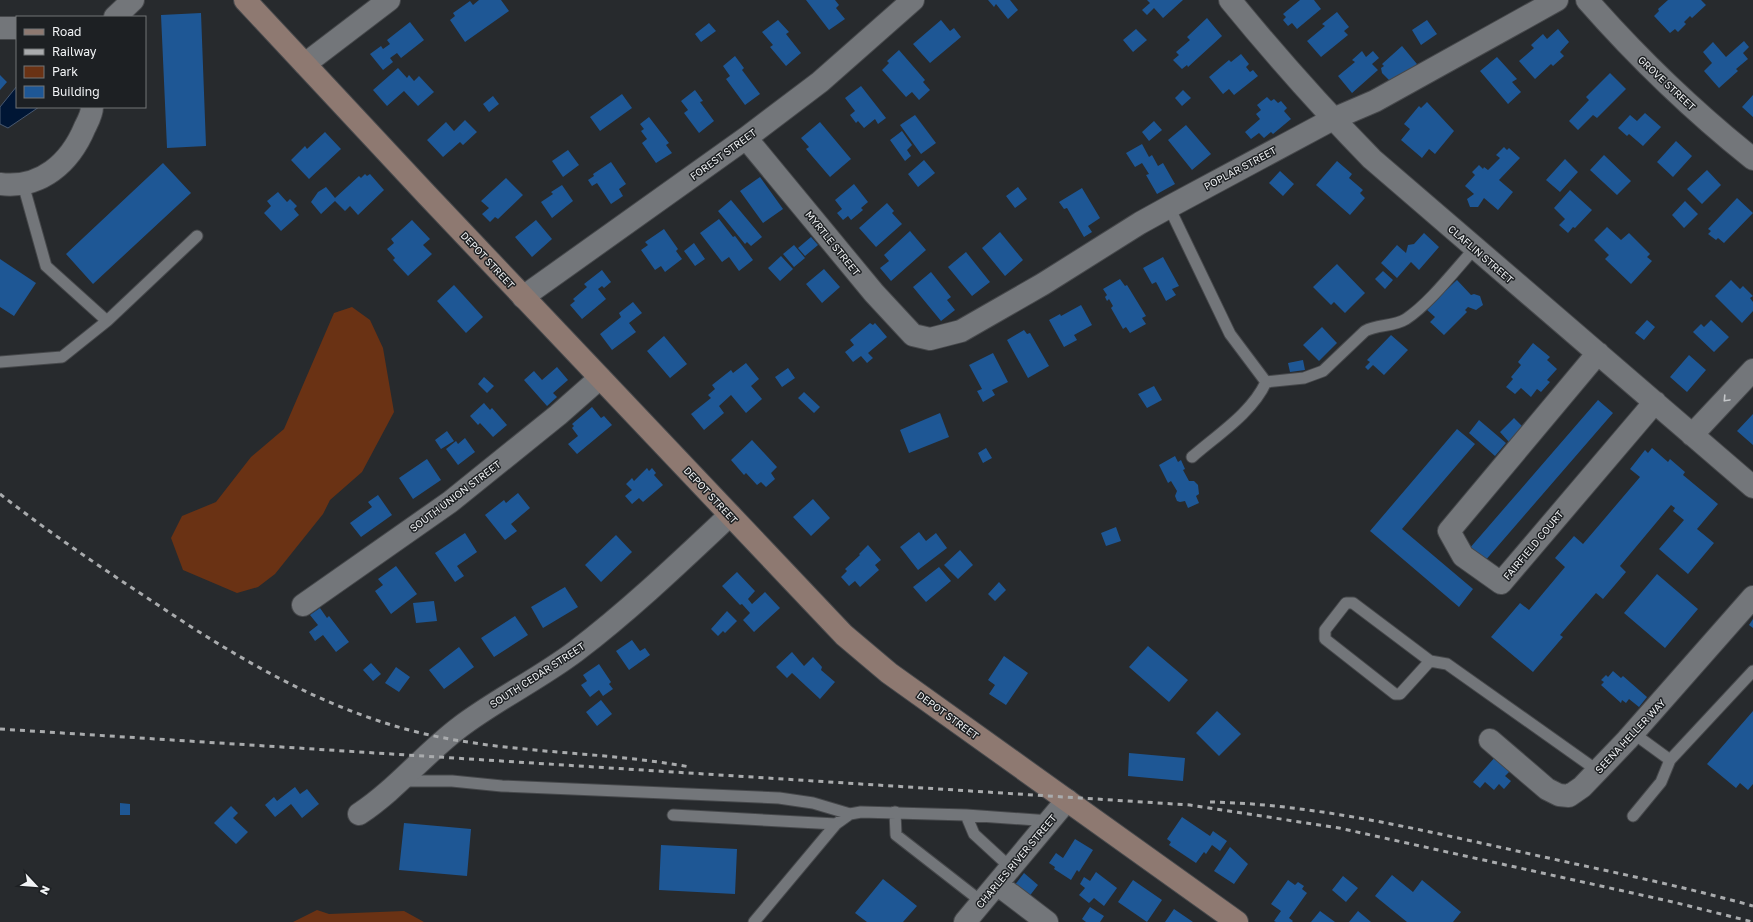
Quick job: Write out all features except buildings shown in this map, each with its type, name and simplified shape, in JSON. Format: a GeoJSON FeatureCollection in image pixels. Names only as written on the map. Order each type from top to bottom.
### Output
{"type":"FeatureCollection","features":[{"type":"Feature","properties":{"kind":"main road","name":"DEPOT STREET"},"geometry":{"type":"LineString","coordinates":[[245,0],[523,297],[833,624],[866,654],[1067,800],[1228,920]]}},
{"type":"Feature","properties":{"kind":"street"},"geometry":{"type":"LineString","coordinates":[[116,16],[133,0]]}},
{"type":"Feature","properties":{"kind":"street"},"geometry":{"type":"LineString","coordinates":[[305,64],[389,0]]}},
{"type":"Feature","properties":{"kind":"street","name":"FOREST STREET"},"geometry":{"type":"LineString","coordinates":[[523,297],[746,138],[820,82],[913,0]]}},
{"type":"Feature","properties":{"kind":"street","name":"CLAFLIN STREET"},"geometry":{"type":"LineString","coordinates":[[1230,0],[1268,47],[1333,119],[1372,159],[1753,487]]}},
{"type":"Feature","properties":{"kind":"street","name":"POPLAR STREET"},"geometry":{"type":"LineString","coordinates":[[927,338],[930,340],[961,331],[1043,284],[1140,222],[1333,119],[1375,102],[1557,0]]}},
{"type":"Feature","properties":{"kind":"street","name":"GROVE STREET"},"geometry":{"type":"LineString","coordinates":[[1587,0],[1622,40],[1681,98],[1753,159]]}},
{"type":"Feature","properties":{"kind":"street"},"geometry":{"type":"LineString","coordinates":[[0,28],[16,28]]}},
{"type":"Feature","properties":{"kind":"street"},"geometry":{"type":"LineString","coordinates":[[0,184],[23,184],[35,181],[60,166],[80,142],[92,108]]}},
{"type":"Feature","properties":{"kind":"street","name":"MYRTLE STREET"},"geometry":{"type":"LineString","coordinates":[[746,138],[879,298],[913,335],[927,338]]}},
{"type":"Feature","properties":{"kind":"street","name":"FAIRFIELD COURT"},"geometry":{"type":"LineString","coordinates":[[1598,353],[1449,531],[1463,556],[1501,583],[1655,402]]}},
{"type":"Feature","properties":{"kind":"street"},"geometry":{"type":"LineString","coordinates":[[1692,435],[1753,370]]}},
{"type":"Feature","properties":{"kind":"street","name":"SOUTH UNION STREET"},"geometry":{"type":"LineString","coordinates":[[303,605],[450,502],[558,415],[600,378]]}},
{"type":"Feature","properties":{"kind":"street","name":"SOUTH CEDAR STREET"},"geometry":{"type":"LineString","coordinates":[[359,814],[402,781],[437,746],[466,722],[570,655],[621,616],[730,515]]}},
{"type":"Feature","properties":{"kind":"street","name":"SEENA HELLER WAY"},"geometry":{"type":"LineString","coordinates":[[1490,740],[1547,788],[1559,795],[1569,796],[1582,787],[1598,771],[1753,598]]}},
{"type":"Feature","properties":{"kind":"street","name":"CHARLES RIVER STREET"},"geometry":{"type":"LineString","coordinates":[[965,922],[1067,800]]}},
{"type":"Feature","properties":{"kind":"street"},"geometry":{"type":"LineString","coordinates":[[1004,876],[1047,922]]}},
{"type":"Feature","properties":{"kind":"lane"},"geometry":{"type":"LineString","coordinates":[[23,184],[46,266],[107,321]]}},
{"type":"Feature","properties":{"kind":"lane"},"geometry":{"type":"LineString","coordinates":[[1169,207],[1230,334],[1266,382]]}},
{"type":"Feature","properties":{"kind":"lane"},"geometry":{"type":"LineString","coordinates":[[0,362],[62,357],[107,321],[197,236]]}},
{"type":"Feature","properties":{"kind":"lane"},"geometry":{"type":"LineString","coordinates":[[1266,382],[1304,378],[1323,372],[1365,331],[1373,327],[1389,326],[1406,319],[1434,293],[1475,248]]}},
{"type":"Feature","properties":{"kind":"lane"},"geometry":{"type":"LineString","coordinates":[[1192,457],[1242,414],[1261,394],[1266,382]]}},
{"type":"Feature","properties":{"kind":"lane"},"geometry":{"type":"LineString","coordinates":[[1430,661],[1400,694],[1395,694],[1325,639],[1325,630],[1346,603],[1353,603],[1430,661],[1447,664],[1598,771]]}},
{"type":"Feature","properties":{"kind":"lane"},"geometry":{"type":"LineString","coordinates":[[1634,816],[1661,782],[1670,760],[1753,671]]}},
{"type":"Feature","properties":{"kind":"lane"},"geometry":{"type":"LineString","coordinates":[[1633,733],[1670,760]]}},
{"type":"Feature","properties":{"kind":"lane"},"geometry":{"type":"LineString","coordinates":[[402,781],[452,781],[502,786],[779,798],[813,803],[850,814]]}},
{"type":"Feature","properties":{"kind":"lane"},"geometry":{"type":"LineString","coordinates":[[754,922],[836,824],[850,814],[861,812],[895,812],[1050,821]]}},
{"type":"Feature","properties":{"kind":"lane"},"geometry":{"type":"LineString","coordinates":[[895,812],[896,835],[982,902]]}},
{"type":"Feature","properties":{"kind":"lane"},"geometry":{"type":"LineString","coordinates":[[674,815],[836,824]]}},
{"type":"Feature","properties":{"kind":"lane"},"geometry":{"type":"LineString","coordinates":[[966,815],[974,834],[1004,876]]}},
{"type":"Feature","properties":{"kind":"green space"},"geometry":{"type":"Polygon","coordinates":[[[352,307],[370,320],[383,348],[394,412],[362,472],[330,500],[323,514],[275,574],[258,587],[237,593],[183,570],[171,538],[182,516],[216,502],[251,457],[284,429],[334,313],[352,307]]]}},
{"type":"Feature","properties":{"kind":"green space"},"geometry":{"type":"Polygon","coordinates":[[[317,910],[329,914],[404,911],[424,922],[293,922],[317,910]]]}},
{"type":"Feature","properties":{"kind":"water"},"geometry":{"type":"Polygon","coordinates":[[[16,87],[16,108],[38,108],[8,128],[0,124],[0,107],[16,87]]]}},
{"type":"Feature","properties":{"kind":"railway"},"geometry":{"type":"LineString","coordinates":[[0,494],[88,558],[176,617],[243,659],[313,695],[350,710],[387,724],[458,741],[524,749],[624,758],[690,767]]}},
{"type":"Feature","properties":{"kind":"railway"},"geometry":{"type":"LineString","coordinates":[[0,729],[1190,805],[1339,828],[1673,902],[1753,922]]}},
{"type":"Feature","properties":{"kind":"railway"},"geometry":{"type":"LineString","coordinates":[[1210,802],[1287,807],[1403,826],[1665,884],[1753,906]]}}]}
